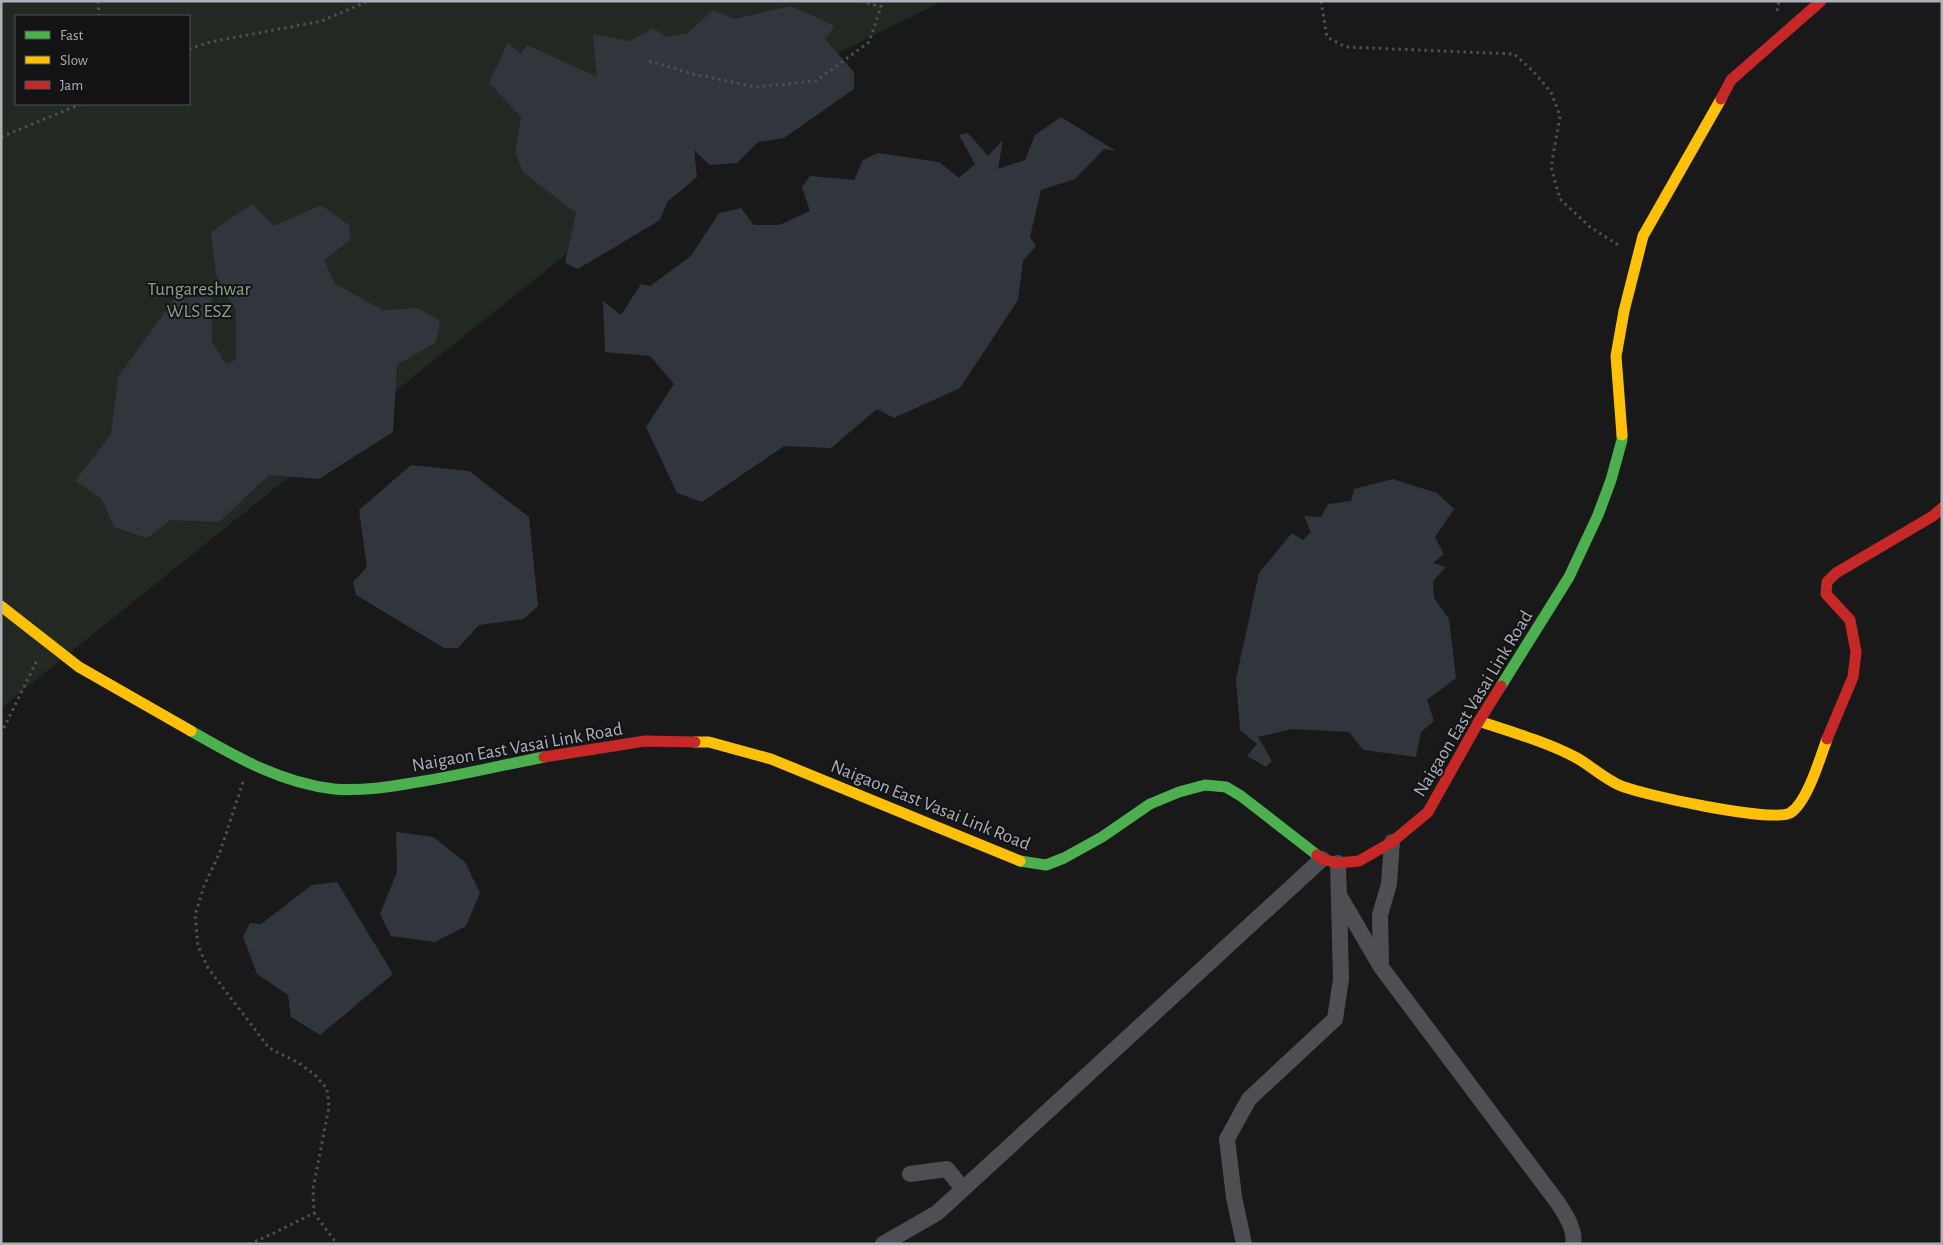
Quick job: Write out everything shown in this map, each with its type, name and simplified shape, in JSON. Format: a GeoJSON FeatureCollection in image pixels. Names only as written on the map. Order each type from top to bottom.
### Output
{"type":"FeatureCollection","features":[{"type":"Feature","properties":{"kind":"street","name":"Naigaon East Vasai Link Road"},"geometry":{"type":"LineString","coordinates":[[1,606],[79,667],[249,764],[299,782],[335,789],[380,788],[428,781],[558,754],[645,741],[709,742],[771,759],[1022,862],[1046,865],[1064,858],[1102,837],[1150,804],[1178,792],[1205,785],[1226,787],[1241,796],[1322,859],[1338,863],[1359,861],[1392,842],[1428,812],[1479,721],[1568,577],[1598,515],[1611,480],[1622,440],[1616,356],[1624,311],[1643,236],[1731,80],[1821,1]]}},
{"type":"Feature","properties":{"kind":"street"},"geometry":{"type":"LineString","coordinates":[[1479,721],[1552,746],[1577,758],[1612,782],[1627,788],[1649,794],[1765,815],[1786,814],[1795,809],[1803,798],[1853,677],[1856,652],[1850,620],[1826,594],[1827,582],[1836,573],[1933,516],[1942,508]]}},
{"type":"Feature","properties":{"kind":"street"},"geometry":{"type":"LineString","coordinates":[[1381,967],[1380,915],[1389,884],[1392,842]]}},
{"type":"Feature","properties":{"kind":"street"},"geometry":{"type":"LineString","coordinates":[[883,1244],[937,1213],[1322,859]]}},
{"type":"Feature","properties":{"kind":"street"},"geometry":{"type":"LineString","coordinates":[[1244,1244],[1234,1197],[1227,1139],[1249,1099],[1334,1019],[1341,979],[1338,863]]}},
{"type":"Feature","properties":{"kind":"street"},"geometry":{"type":"LineString","coordinates":[[1338,893],[1381,967],[1558,1203],[1567,1217],[1574,1244]]}},
{"type":"Feature","properties":{"kind":"street"},"geometry":{"type":"LineString","coordinates":[[910,1174],[947,1169],[963,1189]]}},
{"type":"Feature","properties":{"kind":"path"},"geometry":{"type":"LineString","coordinates":[[98,1],[99,15]]}},
{"type":"Feature","properties":{"kind":"path"},"geometry":{"type":"LineString","coordinates":[[190,49],[210,42],[322,22],[368,1]]}},
{"type":"Feature","properties":{"kind":"path"},"geometry":{"type":"LineString","coordinates":[[861,1],[881,7]]}},
{"type":"Feature","properties":{"kind":"path"},"geometry":{"type":"LineString","coordinates":[[649,61],[693,74],[756,87],[816,81],[869,42],[884,1]]}},
{"type":"Feature","properties":{"kind":"path"},"geometry":{"type":"LineString","coordinates":[[1321,1],[1327,37],[1346,47],[1514,54],[1532,70],[1550,92],[1560,116],[1551,167],[1560,199],[1590,227],[1638,256]]}},
{"type":"Feature","properties":{"kind":"path"},"geometry":{"type":"LineString","coordinates":[[1,137],[79,105]]}},
{"type":"Feature","properties":{"kind":"path"},"geometry":{"type":"LineString","coordinates":[[1,734],[46,641]]}},
{"type":"Feature","properties":{"kind":"path"},"geometry":{"type":"LineString","coordinates":[[249,764],[220,852],[204,886],[195,915],[198,946],[208,968],[268,1048],[299,1063],[316,1076],[327,1089],[329,1107],[313,1189],[314,1213],[337,1244]]}},
{"type":"Feature","properties":{"kind":"path"},"geometry":{"type":"LineString","coordinates":[[249,1244],[314,1213]]}},
{"type":"Feature","properties":{"kind":"green space","name":"Tungareshwar WLS ESZ"},"geometry":{"type":"Polygon","coordinates":[[[1,1],[943,1],[782,81],[1,708],[1,1]]]}},
{"type":"Feature","properties":{"kind":"shaded area"},"geometry":{"type":"Polygon","coordinates":[[[791,6],[835,26],[825,39],[854,72],[854,89],[784,138],[758,142],[737,163],[710,165],[694,150],[697,177],[667,202],[660,220],[578,269],[565,263],[576,213],[523,172],[515,152],[521,117],[489,83],[508,42],[520,54],[527,45],[597,77],[593,34],[630,41],[653,28],[666,37],[688,33],[713,10],[734,19],[791,6]]]}},
{"type":"Feature","properties":{"kind":"shaded area"},"geometry":{"type":"Polygon","coordinates":[[[1061,117],[1116,151],[1104,149],[1075,179],[1041,190],[1030,237],[1036,246],[1023,261],[1018,300],[960,388],[894,418],[877,409],[831,448],[784,446],[702,502],[677,493],[646,427],[674,384],[650,356],[605,352],[603,301],[621,315],[641,284],[650,286],[691,256],[719,213],[741,208],[754,225],[779,225],[810,211],[802,187],[810,176],[854,180],[863,160],[878,153],[939,162],[959,178],[975,164],[959,135],[968,133],[988,156],[1003,140],[998,169],[1025,160],[1035,135],[1061,117]]]}},
{"type":"Feature","properties":{"kind":"shaded area"},"geometry":{"type":"Polygon","coordinates":[[[252,204],[274,226],[321,205],[349,225],[350,240],[324,260],[335,284],[383,310],[418,308],[440,321],[436,342],[397,365],[393,432],[319,479],[269,475],[219,522],[171,520],[147,538],[114,527],[102,499],[75,481],[111,434],[118,377],[174,299],[212,295],[212,342],[226,364],[236,360],[236,311],[216,275],[211,232],[252,204]]]}},
{"type":"Feature","properties":{"kind":"shaded area"},"geometry":{"type":"Polygon","coordinates":[[[411,465],[469,471],[529,517],[538,606],[523,619],[479,625],[458,648],[444,648],[356,595],[353,582],[367,567],[359,510],[411,465]]]}},
{"type":"Feature","properties":{"kind":"shaded area"},"geometry":{"type":"Polygon","coordinates":[[[1393,479],[1437,493],[1454,509],[1435,537],[1444,554],[1433,563],[1446,567],[1433,581],[1434,598],[1449,619],[1456,678],[1427,700],[1434,721],[1421,732],[1416,757],[1363,750],[1349,732],[1292,729],[1258,737],[1272,761],[1266,767],[1247,756],[1257,744],[1240,730],[1236,679],[1259,573],[1292,533],[1303,540],[1311,532],[1304,516],[1321,517],[1328,504],[1351,501],[1354,489],[1393,479]]]}},
{"type":"Feature","properties":{"kind":"shaded area"},"geometry":{"type":"Polygon","coordinates":[[[396,832],[433,837],[465,862],[480,893],[466,926],[435,942],[391,936],[380,914],[397,872],[396,832]]]}},
{"type":"Feature","properties":{"kind":"shaded area"},"geometry":{"type":"Polygon","coordinates":[[[337,882],[393,974],[320,1035],[291,1017],[288,995],[257,974],[243,937],[250,923],[261,924],[312,885],[337,882]]]}},
{"type":"Feature","properties":{"kind":"traffic: fast"},"geometry":{"type":"LineString","coordinates":[[1501,686],[1569,577],[1598,515],[1611,480],[1622,435]]}},
{"type":"Feature","properties":{"kind":"traffic: fast"},"geometry":{"type":"LineString","coordinates":[[191,731],[242,759],[277,775],[314,786],[343,790],[379,788],[458,775],[544,757]]}},
{"type":"Feature","properties":{"kind":"traffic: fast"},"geometry":{"type":"LineString","coordinates":[[1020,861],[1046,865],[1064,858],[1102,837],[1150,804],[1179,792],[1205,785],[1226,787],[1241,796],[1317,855]]}},
{"type":"Feature","properties":{"kind":"traffic: slow"},"geometry":{"type":"LineString","coordinates":[[1622,435],[1616,356],[1624,311],[1643,236],[1721,99]]}},
{"type":"Feature","properties":{"kind":"traffic: slow"},"geometry":{"type":"LineString","coordinates":[[1,606],[79,667],[191,731]]}},
{"type":"Feature","properties":{"kind":"traffic: slow"},"geometry":{"type":"LineString","coordinates":[[1479,721],[1563,751],[1581,760],[1619,785],[1678,801],[1734,811],[1778,815],[1790,813],[1802,800],[1827,739]]}},
{"type":"Feature","properties":{"kind":"traffic: slow"},"geometry":{"type":"LineString","coordinates":[[695,742],[709,742],[771,759],[1020,861]]}},
{"type":"Feature","properties":{"kind":"traffic: jam"},"geometry":{"type":"LineString","coordinates":[[1721,99],[1731,80],[1821,1]]}},
{"type":"Feature","properties":{"kind":"traffic: jam"},"geometry":{"type":"LineString","coordinates":[[1827,739],[1853,677],[1856,652],[1850,620],[1826,594],[1827,582],[1836,573],[1933,516],[1942,508]]}},
{"type":"Feature","properties":{"kind":"traffic: jam"},"geometry":{"type":"LineString","coordinates":[[1317,855],[1322,859],[1338,863],[1359,861],[1392,842],[1428,812],[1501,686]]}},
{"type":"Feature","properties":{"kind":"traffic: jam"},"geometry":{"type":"LineString","coordinates":[[544,757],[645,741],[695,742]]}}]}
